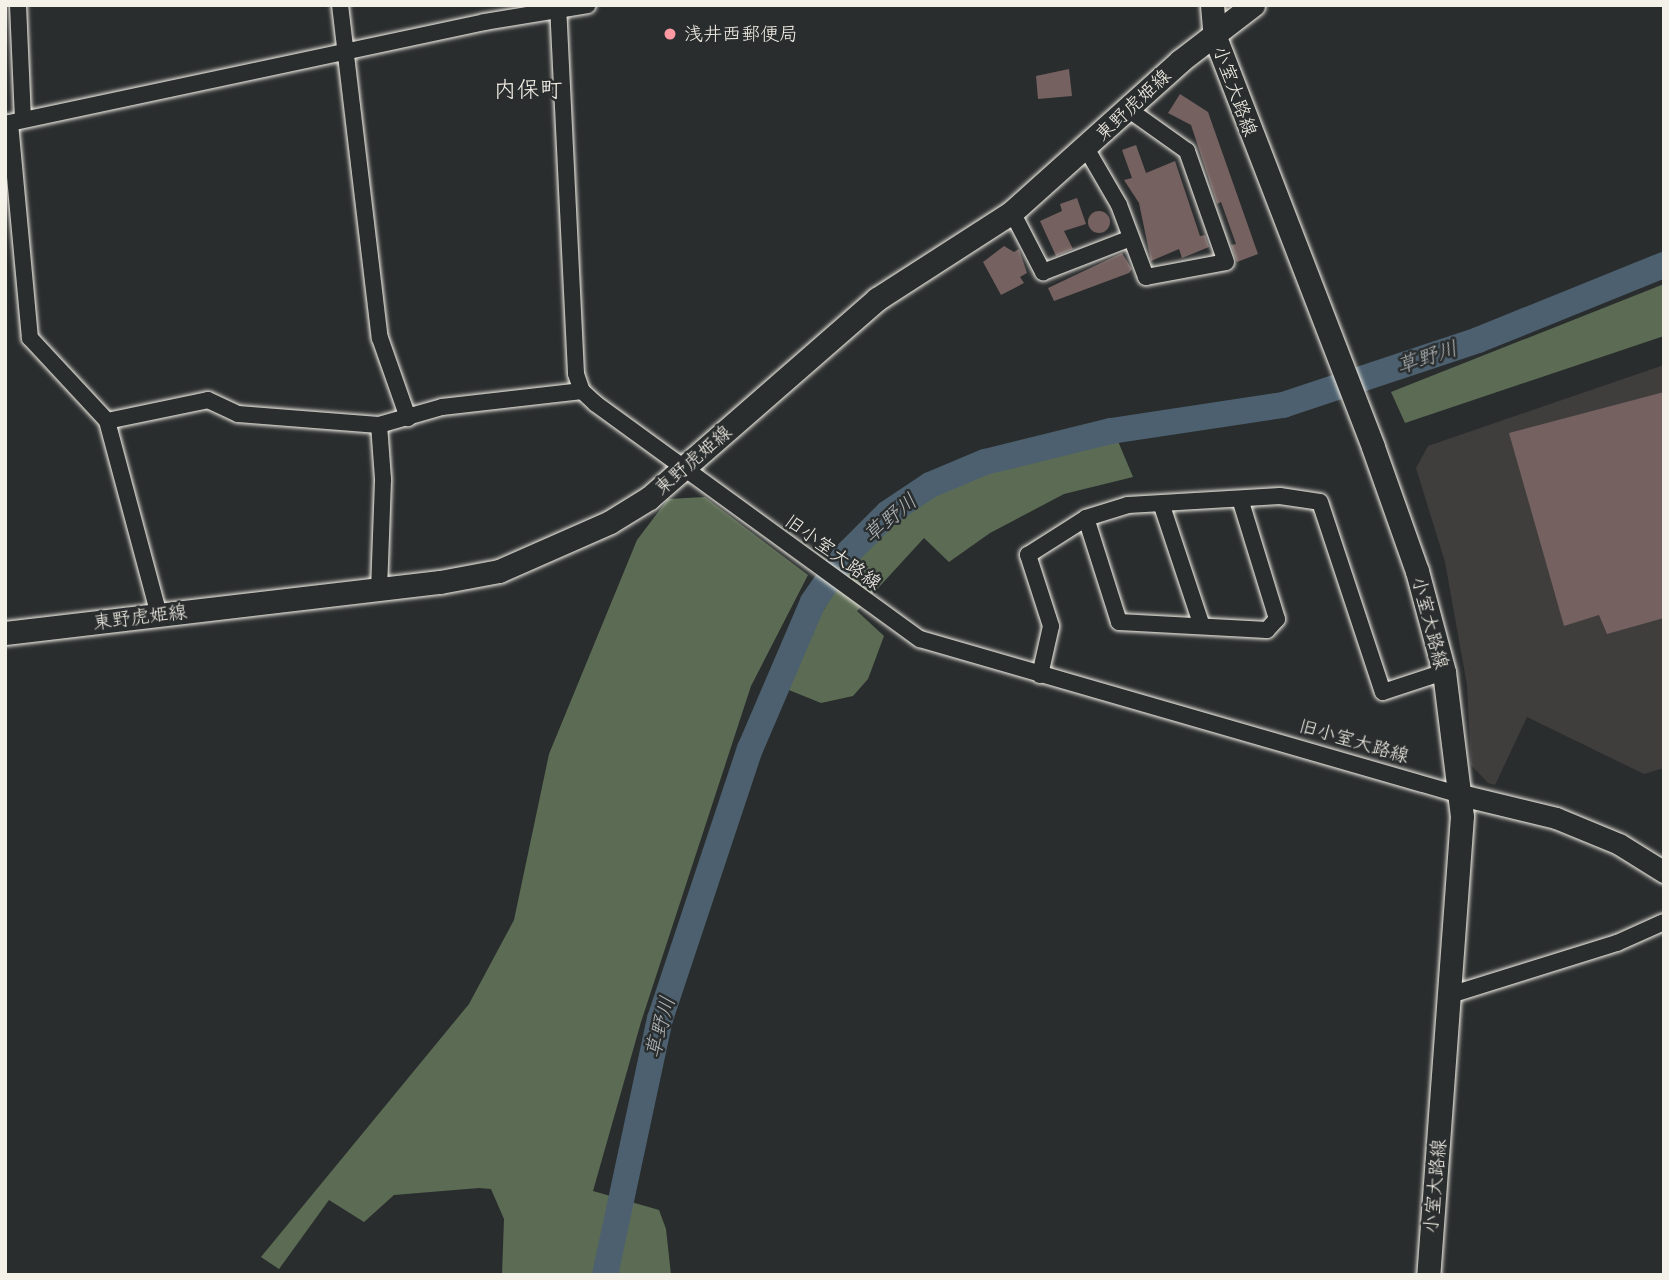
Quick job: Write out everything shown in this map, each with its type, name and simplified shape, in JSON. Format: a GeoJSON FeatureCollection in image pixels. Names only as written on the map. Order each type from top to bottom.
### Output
{"type":"FeatureCollection","features":[{"type":"Feature","properties":{"kind":"main road","name":"小室大路線"},"geometry":{"type":"LineString","coordinates":[[1212,5],[1214,37],[1417,571],[1444,672],[1461,795],[1450,995],[1427,1275]]}},
{"type":"Feature","properties":{"kind":"main road","name":"東野虎姫線"},"geometry":{"type":"LineString","coordinates":[[5,633],[379,590],[499,570],[552,550],[690,475],[877,299],[1012,212],[1180,61],[1253,5]]}},
{"type":"Feature","properties":{"kind":"street"},"geometry":{"type":"LineString","coordinates":[[18,5],[13,122],[30,338],[107,421],[159,615]]}},
{"type":"Feature","properties":{"kind":"street"},"geometry":{"type":"LineString","coordinates":[[340,5],[349,50],[363,215],[380,338],[408,418]]}},
{"type":"Feature","properties":{"kind":"street"},"geometry":{"type":"LineString","coordinates":[[13,122],[349,50],[558,8],[587,5]]}},
{"type":"Feature","properties":{"kind":"street"},"geometry":{"type":"LineString","coordinates":[[107,421],[208,400],[238,414],[379,425],[442,407],[582,391],[576,374],[558,8]]}},
{"type":"Feature","properties":{"kind":"street"},"geometry":{"type":"LineString","coordinates":[[1086,148],[1119,205],[1146,277],[1226,262],[1187,151],[1128,109]]}},
{"type":"Feature","properties":{"kind":"street"},"geometry":{"type":"LineString","coordinates":[[1012,212],[1043,272],[1131,238]]}},
{"type":"Feature","properties":{"kind":"street","name":"旧小室大路線"},"geometry":{"type":"LineString","coordinates":[[582,391],[690,475],[898,626],[920,639],[1461,795]]}},
{"type":"Feature","properties":{"kind":"street"},"geometry":{"type":"LineString","coordinates":[[379,425],[383,479],[379,590]]}},
{"type":"Feature","properties":{"kind":"street"},"geometry":{"type":"LineString","coordinates":[[1040,675],[1051,626],[1028,555],[1086,518],[1128,505],[1241,502],[1280,496],[1320,502],[1382,692],[1444,672]]}},
{"type":"Feature","properties":{"kind":"street"},"geometry":{"type":"LineString","coordinates":[[1086,518],[1119,622],[1201,624],[1267,630],[1277,619],[1241,502]]}},
{"type":"Feature","properties":{"kind":"street"},"geometry":{"type":"LineString","coordinates":[[1162,506],[1201,624]]}},
{"type":"Feature","properties":{"kind":"street"},"geometry":{"type":"LineString","coordinates":[[1461,795],[1556,818],[1619,844],[1664,872]]}},
{"type":"Feature","properties":{"kind":"street"},"geometry":{"type":"LineString","coordinates":[[1450,995],[1617,943],[1664,922]]}},
{"type":"Feature","properties":{"kind":"shaded area"},"geometry":{"type":"Polygon","coordinates":[[[1664,365],[1664,768],[1644,774],[1527,717],[1495,785],[1488,783],[1471,765],[1467,685],[1445,562],[1416,468],[1428,446],[1664,365]]]}},
{"type":"Feature","properties":{"kind":"green space"},"geometry":{"type":"Polygon","coordinates":[[[1664,284],[1664,336],[1405,423],[1391,392],[1664,284]]]}},
{"type":"Feature","properties":{"kind":"green space"},"geometry":{"type":"Polygon","coordinates":[[[1115,434],[1133,477],[1064,494],[990,533],[949,562],[924,538],[857,611],[884,636],[868,679],[853,696],[821,703],[779,686],[853,560],[920,499],[1000,464],[1115,434]]]}},
{"type":"Feature","properties":{"kind":"green space"},"geometry":{"type":"Polygon","coordinates":[[[705,497],[808,575],[751,686],[641,1022],[593,1191],[659,1210],[666,1229],[671,1275],[502,1275],[504,1219],[491,1189],[479,1188],[394,1195],[364,1222],[329,1200],[279,1269],[261,1257],[469,1004],[514,920],[549,754],[637,540],[668,499],[705,497]]]}},
{"type":"Feature","properties":{"kind":"building"},"geometry":{"type":"Polygon","coordinates":[[[1069,69],[1072,96],[1038,99],[1036,76],[1069,69]]]}},
{"type":"Feature","properties":{"kind":"building"},"geometry":{"type":"Polygon","coordinates":[[[1180,94],[1208,112],[1258,254],[1237,262],[1231,245],[1236,244],[1221,202],[1217,204],[1191,125],[1168,113],[1180,94]]]}},
{"type":"Feature","properties":{"kind":"building"},"geometry":{"type":"Polygon","coordinates":[[[1136,145],[1146,173],[1175,161],[1200,236],[1205,235],[1209,247],[1182,258],[1179,249],[1151,261],[1139,203],[1124,180],[1132,178],[1122,150],[1136,145]]]}},
{"type":"Feature","properties":{"kind":"building"},"geometry":{"type":"Polygon","coordinates":[[[1077,198],[1086,224],[1064,231],[1073,249],[1056,256],[1040,221],[1062,211],[1060,204],[1077,198]]]}},
{"type":"Feature","properties":{"kind":"building"},"geometry":{"type":"Polygon","coordinates":[[[1099,211],[1107,214],[1110,222],[1107,230],[1099,233],[1091,230],[1088,222],[1091,214],[1099,211]]]}},
{"type":"Feature","properties":{"kind":"building"},"geometry":{"type":"Polygon","coordinates":[[[1004,246],[1014,252],[1019,249],[1027,273],[1020,277],[1024,283],[1001,295],[983,262],[1004,246]]]}},
{"type":"Feature","properties":{"kind":"building"},"geometry":{"type":"Polygon","coordinates":[[[1122,253],[1132,269],[1129,273],[1054,301],[1048,288],[1122,253]]]}},
{"type":"Feature","properties":{"kind":"building"},"geometry":{"type":"Polygon","coordinates":[[[1664,392],[1664,618],[1607,634],[1599,615],[1564,626],[1509,433],[1664,392]]]}},
{"type":"Feature","properties":{"kind":"waterway","name":"草野川"},"geometry":{"type":"LineString","coordinates":[[605,1275],[660,1019],[750,749],[813,602],[844,557],[888,513],[930,485],[985,462],[1111,431],[1283,405],[1478,340],[1664,265]]}},
{"type":"Feature","properties":{"kind":"place","name":"浅井西郵便局"},"geometry":{"type":"Point","coordinates":[670,34]}},
{"type":"Feature","properties":{"kind":"district","name":"内保町"},"geometry":{"type":"Point","coordinates":[528,89]}}]}
